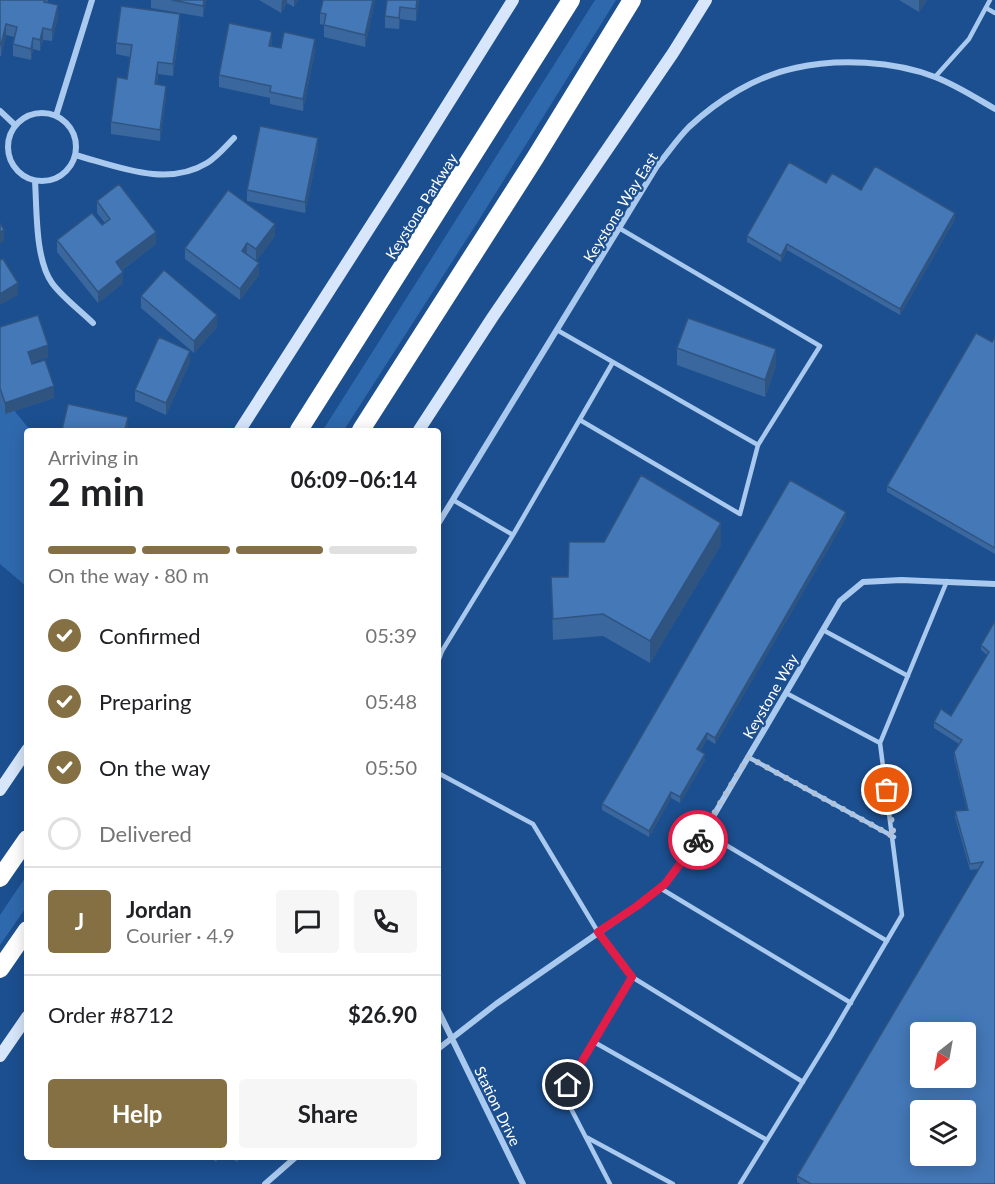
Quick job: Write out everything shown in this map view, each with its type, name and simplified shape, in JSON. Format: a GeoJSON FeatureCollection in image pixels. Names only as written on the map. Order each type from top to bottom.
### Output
{"type":"FeatureCollection","features":[{"type":"Feature","properties":{"kind":"highway","name":"Keystone Parkway"},"geometry":{"type":"LineString","coordinates":[[300,428],[571,0]]}},
{"type":"Feature","properties":{"kind":"highway"},"geometry":{"type":"LineString","coordinates":[[362,428],[535,158],[632,0]]}},
{"type":"Feature","properties":{"kind":"highway"},"geometry":{"type":"LineString","coordinates":[[0,878],[24,843]]}},
{"type":"Feature","properties":{"kind":"highway"},"geometry":{"type":"LineString","coordinates":[[0,969],[24,934]]}},
{"type":"Feature","properties":{"kind":"main road"},"geometry":{"type":"LineString","coordinates":[[241,428],[513,0]]}},
{"type":"Feature","properties":{"kind":"main road"},"geometry":{"type":"LineString","coordinates":[[420,428],[492,318],[673,53],[706,0]]}},
{"type":"Feature","properties":{"kind":"main road"},"geometry":{"type":"LineString","coordinates":[[0,790],[24,754]]}},
{"type":"Feature","properties":{"kind":"main road"},"geometry":{"type":"LineString","coordinates":[[0,1056],[24,1021]]}},
{"type":"Feature","properties":{"kind":"street"},"geometry":{"type":"LineString","coordinates":[[56,116],[92,0]]}},
{"type":"Feature","properties":{"kind":"street","name":"Keystone Way East"},"geometry":{"type":"LineString","coordinates":[[441,519],[657,166],[688,128],[723,100],[752,83],[795,68],[838,63],[873,64],[903,67],[935,77],[964,90],[995,109]]}},
{"type":"Feature","properties":{"kind":"street"},"geometry":{"type":"LineString","coordinates":[[0,111],[15,125]]}},
{"type":"Feature","properties":{"kind":"street"},"geometry":{"type":"LineString","coordinates":[[35,113],[56,116],[66,122],[72,130],[76,141],[73,162],[58,178],[46,182],[24,177],[15,169],[9,158],[7,147],[9,135],[15,125],[25,117],[35,113]]}},
{"type":"Feature","properties":{"kind":"street"},"geometry":{"type":"LineString","coordinates":[[75,155],[150,174],[173,175],[193,170],[208,162],[234,138]]}},
{"type":"Feature","properties":{"kind":"street"},"geometry":{"type":"LineString","coordinates":[[34,181],[39,242],[43,261],[52,283],[93,323]]}},
{"type":"Feature","properties":{"kind":"street","name":"Keystone Way"},"geometry":{"type":"LineString","coordinates":[[441,1047],[496,1004],[660,888],[704,832],[840,601],[863,582],[902,580],[995,584]]}},
{"type":"Feature","properties":{"kind":"street"},"geometry":{"type":"LineString","coordinates":[[441,1017],[451,1039]]}},
{"type":"Feature","properties":{"kind":"street","name":"Station Drive"},"geometry":{"type":"LineString","coordinates":[[451,1039],[523,1184]]}},
{"type":"Feature","properties":{"kind":"street"},"geometry":{"type":"LineString","coordinates":[[265,1184],[292,1160]]}},
{"type":"Feature","properties":{"kind":"lane"},"geometry":{"type":"LineString","coordinates":[[935,77],[969,39],[990,0]]}},
{"type":"Feature","properties":{"kind":"lane"},"geometry":{"type":"LineString","coordinates":[[986,8],[995,13]]}},
{"type":"Feature","properties":{"kind":"lane"},"geometry":{"type":"LineString","coordinates":[[580,420],[740,514],[758,445],[820,346],[620,228]]}},
{"type":"Feature","properties":{"kind":"lane"},"geometry":{"type":"LineString","coordinates":[[557,330],[758,445]]}},
{"type":"Feature","properties":{"kind":"lane"},"geometry":{"type":"LineString","coordinates":[[441,654],[613,362]]}},
{"type":"Feature","properties":{"kind":"lane"},"geometry":{"type":"LineString","coordinates":[[453,500],[513,535]]}},
{"type":"Feature","properties":{"kind":"lane"},"geometry":{"type":"LineString","coordinates":[[740,1184],[902,915],[894,837],[880,743],[947,581]]}},
{"type":"Feature","properties":{"kind":"lane"},"geometry":{"type":"LineString","coordinates":[[823,630],[908,676]]}},
{"type":"Feature","properties":{"kind":"lane"},"geometry":{"type":"LineString","coordinates":[[786,693],[880,743]]}},
{"type":"Feature","properties":{"kind":"lane"},"geometry":{"type":"LineString","coordinates":[[748,757],[894,837]]}},
{"type":"Feature","properties":{"kind":"lane"},"geometry":{"type":"LineString","coordinates":[[441,775],[533,824],[598,932],[632,977],[803,1082]]}},
{"type":"Feature","properties":{"kind":"lane"},"geometry":{"type":"LineString","coordinates":[[704,832],[887,941]]}},
{"type":"Feature","properties":{"kind":"lane"},"geometry":{"type":"LineString","coordinates":[[660,888],[851,1003]]}},
{"type":"Feature","properties":{"kind":"lane"},"geometry":{"type":"LineString","coordinates":[[610,1184],[567,1101],[568,1085],[632,977]]}},
{"type":"Feature","properties":{"kind":"lane"},"geometry":{"type":"LineString","coordinates":[[594,1042],[767,1140]]}},
{"type":"Feature","properties":{"kind":"lane"},"geometry":{"type":"LineString","coordinates":[[586,1137],[673,1184]]}},
{"type":"Feature","properties":{"kind":"shaded area"},"geometry":{"type":"Polygon","coordinates":[[[595,0],[616,0],[345,428],[324,428],[595,0]]]}},
{"type":"Feature","properties":{"kind":"shaded area"},"geometry":{"type":"Polygon","coordinates":[[[0,393],[28,428],[24,428],[24,584],[0,564],[0,393]]]}},
{"type":"Feature","properties":{"kind":"shaded area"},"geometry":{"type":"Polygon","coordinates":[[[24,879],[24,910],[0,945],[0,915],[24,879]]]}},
{"type":"Feature","properties":{"kind":"building"},"geometry":{"type":"Polygon","coordinates":[[[0,0],[45,0],[44,2],[58,5],[52,30],[43,28],[40,40],[33,38],[31,49],[13,44],[17,27],[6,24],[1,45],[0,0]]]}},
{"type":"Feature","properties":{"kind":"building"},"geometry":{"type":"Polygon","coordinates":[[[172,0],[204,0],[203,6],[172,0]]]}},
{"type":"Feature","properties":{"kind":"building"},"geometry":{"type":"Polygon","coordinates":[[[323,0],[373,0],[365,35],[324,25],[326,14],[320,13],[323,0]]]}},
{"type":"Feature","properties":{"kind":"building"},"geometry":{"type":"Polygon","coordinates":[[[387,0],[417,0],[416,9],[400,7],[399,18],[385,16],[387,0]]]}},
{"type":"Feature","properties":{"kind":"building"},"geometry":{"type":"Polygon","coordinates":[[[121,6],[180,14],[173,64],[158,62],[155,84],[166,86],[160,130],[111,122],[117,77],[127,79],[132,45],[116,43],[121,6]]]}},
{"type":"Feature","properties":{"kind":"building"},"geometry":{"type":"Polygon","coordinates":[[[229,23],[272,32],[269,46],[281,48],[284,32],[315,39],[303,99],[270,92],[271,86],[219,75],[229,23]]]}},
{"type":"Feature","properties":{"kind":"building"},"geometry":{"type":"Polygon","coordinates":[[[260,126],[318,138],[305,202],[247,190],[260,126]]]}},
{"type":"Feature","properties":{"kind":"building"},"geometry":{"type":"Polygon","coordinates":[[[789,162],[826,183],[832,173],[861,190],[875,166],[955,213],[900,309],[787,244],[781,256],[747,236],[789,162]]]}},
{"type":"Feature","properties":{"kind":"building"},"geometry":{"type":"Polygon","coordinates":[[[119,184],[156,232],[116,262],[123,272],[98,292],[57,240],[92,213],[102,225],[110,219],[97,201],[119,184]]]}},
{"type":"Feature","properties":{"kind":"building"},"geometry":{"type":"Polygon","coordinates":[[[228,190],[275,224],[256,249],[247,243],[242,251],[259,263],[240,289],[185,248],[228,190]]]}},
{"type":"Feature","properties":{"kind":"building"},"geometry":{"type":"Polygon","coordinates":[[[3,259],[18,283],[0,294],[0,260],[3,259]]]}},
{"type":"Feature","properties":{"kind":"building"},"geometry":{"type":"Polygon","coordinates":[[[164,270],[217,315],[194,341],[141,296],[164,270]]]}},
{"type":"Feature","properties":{"kind":"building"},"geometry":{"type":"Polygon","coordinates":[[[38,315],[48,345],[28,352],[32,364],[45,360],[54,386],[5,403],[0,388],[0,327],[38,315]]]}},
{"type":"Feature","properties":{"kind":"building"},"geometry":{"type":"Polygon","coordinates":[[[688,318],[776,349],[765,380],[677,348],[688,318]]]}},
{"type":"Feature","properties":{"kind":"building"},"geometry":{"type":"Polygon","coordinates":[[[976,333],[992,342],[995,337],[995,548],[887,486],[976,333]]]}},
{"type":"Feature","properties":{"kind":"building"},"geometry":{"type":"Polygon","coordinates":[[[159,337],[190,351],[166,403],[135,390],[159,337]]]}},
{"type":"Feature","properties":{"kind":"building"},"geometry":{"type":"Polygon","coordinates":[[[68,404],[128,417],[125,428],[62,428],[68,404]]]}},
{"type":"Feature","properties":{"kind":"building"},"geometry":{"type":"Polygon","coordinates":[[[641,475],[721,523],[650,641],[603,614],[553,619],[551,577],[568,577],[569,542],[604,542],[641,475]]]}},
{"type":"Feature","properties":{"kind":"building"},"geometry":{"type":"Polygon","coordinates":[[[790,480],[846,512],[715,738],[707,733],[697,749],[705,754],[680,797],[671,792],[649,831],[602,804],[790,480]]]}},
{"type":"Feature","properties":{"kind":"building"},"geometry":{"type":"Polygon","coordinates":[[[995,621],[995,1184],[811,1184],[797,1176],[983,862],[970,864],[955,811],[968,810],[954,752],[962,740],[934,722],[941,709],[951,716],[989,652],[981,645],[995,621]]]}},
{"type":"Feature","properties":{"kind":"way so far"},"geometry":{"type":"LineString","coordinates":[[698,840],[748,757],[894,837],[887,790]]}},
{"type":"Feature","properties":{"kind":"route"},"geometry":{"type":"LineString","coordinates":[[568,1085],[632,977],[598,932],[665,884],[698,840]]}}]}
